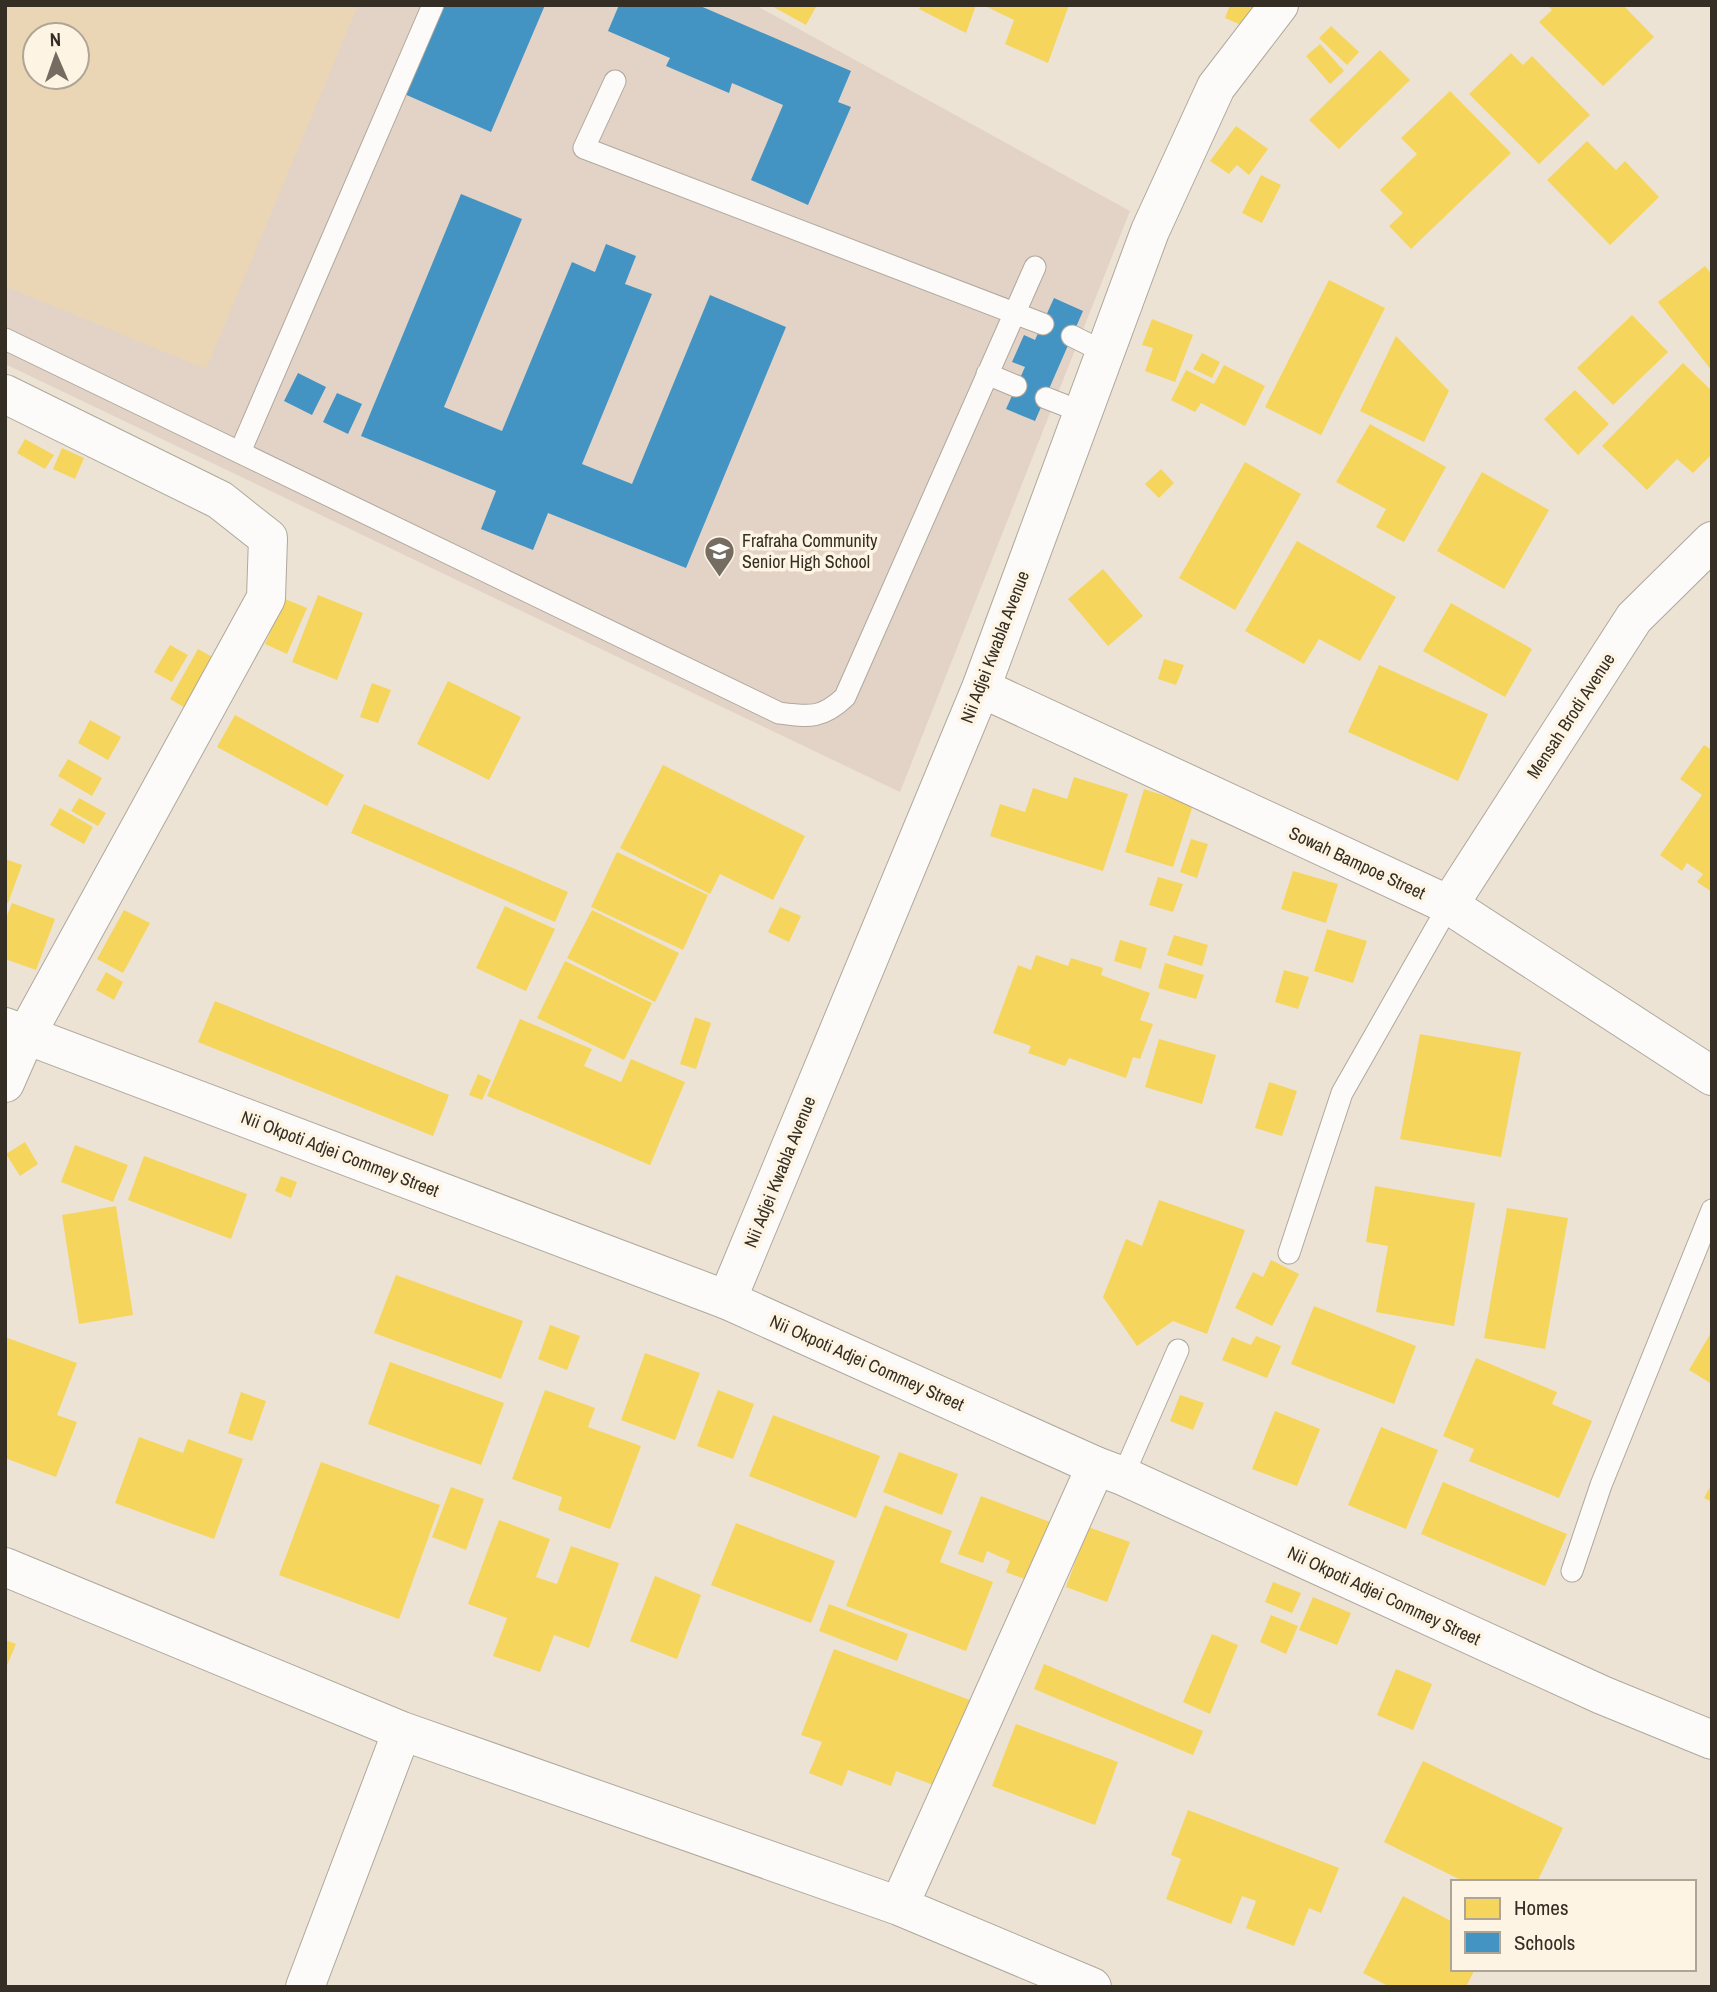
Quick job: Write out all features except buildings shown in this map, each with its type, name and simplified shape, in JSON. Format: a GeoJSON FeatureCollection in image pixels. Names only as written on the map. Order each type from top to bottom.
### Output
{"type":"FeatureCollection","features":[{"type":"Feature","properties":{"kind":"street","name":"Nii Adjei Kwabla Avenue"},"geometry":{"type":"LineString","coordinates":[[727,1300],[981,688],[1150,231],[1216,88],[1279,5]]}},
{"type":"Feature","properties":{"kind":"street"},"geometry":{"type":"LineString","coordinates":[[5,394],[220,500],[268,538],[266,598],[16,1031],[5,1083]]}},
{"type":"Feature","properties":{"kind":"street","name":"Mensah Brodi Avenue"},"geometry":{"type":"LineString","coordinates":[[1449,905],[1634,618],[1705,559]]}},
{"type":"Feature","properties":{"kind":"street","name":"Sowah Bampoe Street"},"geometry":{"type":"LineString","coordinates":[[981,688],[1449,905],[1712,1076]]}},
{"type":"Feature","properties":{"kind":"street","name":"Nii Okpoti Adjei Commey Street"},"geometry":{"type":"LineString","coordinates":[[16,1031],[727,1300],[1602,1695],[1712,1740]]}},
{"type":"Feature","properties":{"kind":"street"},"geometry":{"type":"LineString","coordinates":[[899,1906],[1110,1471]]}},
{"type":"Feature","properties":{"kind":"street"},"geometry":{"type":"LineString","coordinates":[[5,1567],[402,1731],[899,1906],[1093,1987]]}},
{"type":"Feature","properties":{"kind":"street"},"geometry":{"type":"LineString","coordinates":[[305,1987],[402,1731]]}},
{"type":"Feature","properties":{"kind":"lane"},"geometry":{"type":"LineString","coordinates":[[240,453],[433,5]]}},
{"type":"Feature","properties":{"kind":"lane"},"geometry":{"type":"LineString","coordinates":[[615,80],[584,148],[1043,324]]}},
{"type":"Feature","properties":{"kind":"lane"},"geometry":{"type":"LineString","coordinates":[[5,339],[779,713],[804,717],[819,716],[845,697],[1035,267]]}},
{"type":"Feature","properties":{"kind":"lane"},"geometry":{"type":"LineString","coordinates":[[1072,336],[1106,353]]}},
{"type":"Feature","properties":{"kind":"lane"},"geometry":{"type":"LineString","coordinates":[[988,374],[1016,386]]}},
{"type":"Feature","properties":{"kind":"lane"},"geometry":{"type":"LineString","coordinates":[[1046,398],[1082,411]]}},
{"type":"Feature","properties":{"kind":"lane"},"geometry":{"type":"LineString","coordinates":[[1289,1253],[1342,1093],[1449,905]]}},
{"type":"Feature","properties":{"kind":"lane"},"geometry":{"type":"LineString","coordinates":[[1572,1571],[1601,1485],[1712,1210]]}},
{"type":"Feature","properties":{"kind":"lane"},"geometry":{"type":"LineString","coordinates":[[1110,1471],[1178,1350]]}},
{"type":"Feature","properties":{"kind":"shaded area","name":"Frafraha Community Senior High School"},"geometry":{"type":"Polygon","coordinates":[[[5,5],[755,5],[1130,211],[900,792],[5,364],[5,5]]]}},
{"type":"Feature","properties":{"kind":"shaded area"},"geometry":{"type":"Polygon","coordinates":[[[5,5],[358,5],[206,369],[5,286],[5,5]]]}},
{"type":"Feature","properties":{"kind":"place","name":"Frafraha Community Senior High School"},"geometry":{"type":"Point","coordinates":[719,578]}}]}
